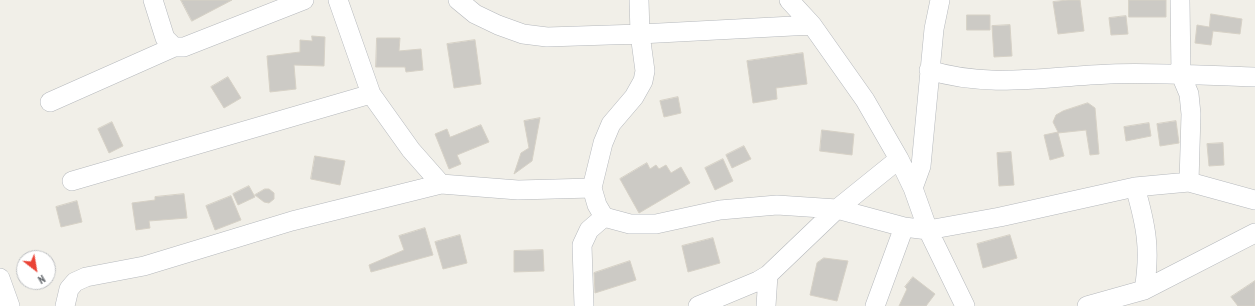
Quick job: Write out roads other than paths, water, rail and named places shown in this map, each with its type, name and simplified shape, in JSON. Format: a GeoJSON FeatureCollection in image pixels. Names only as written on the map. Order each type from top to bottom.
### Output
{"type":"FeatureCollection","features":[{"type":"Feature","properties":{"kind":"street"},"geometry":{"type":"LineString","coordinates":[[153,0],[165,38],[174,47]]}},
{"type":"Feature","properties":{"kind":"street"},"geometry":{"type":"LineString","coordinates":[[50,102],[174,47],[184,47],[304,0]]}},
{"type":"Feature","properties":{"kind":"street"},"geometry":{"type":"LineString","coordinates":[[338,0],[371,94],[411,150],[441,184]]}},
{"type":"Feature","properties":{"kind":"street"},"geometry":{"type":"LineString","coordinates":[[458,0],[475,14],[498,25],[523,34],[547,37],[640,34],[812,24]]}},
{"type":"Feature","properties":{"kind":"street"},"geometry":{"type":"LineString","coordinates":[[639,0],[640,34],[645,71],[643,81],[634,97],[619,114],[606,134],[592,188],[596,205],[604,217],[642,225],[656,224],[720,210],[777,205],[837,209],[904,227],[928,230],[1000,217],[1135,187],[1189,182],[1255,200]]}},
{"type":"Feature","properties":{"kind":"street"},"geometry":{"type":"LineString","coordinates":[[789,0],[812,24],[865,100],[899,159],[913,188],[928,230],[965,306]]}},
{"type":"Feature","properties":{"kind":"street"},"geometry":{"type":"LineString","coordinates":[[913,188],[921,166],[929,70],[934,30],[940,0]]}},
{"type":"Feature","properties":{"kind":"street"},"geometry":{"type":"LineString","coordinates":[[1180,0],[1181,75],[1189,94],[1191,104],[1189,182]]}},
{"type":"Feature","properties":{"kind":"street"},"geometry":{"type":"LineString","coordinates":[[929,70],[949,76],[977,80],[1013,81],[1110,74],[1255,77]]}},
{"type":"Feature","properties":{"kind":"street"},"geometry":{"type":"LineString","coordinates":[[72,181],[371,94]]}},
{"type":"Feature","properties":{"kind":"street"},"geometry":{"type":"LineString","coordinates":[[698,306],[758,281],[768,275],[837,209],[899,159]]}},
{"type":"Feature","properties":{"kind":"street"},"geometry":{"type":"LineString","coordinates":[[65,306],[69,289],[75,282],[86,277],[144,266],[292,221],[441,184],[518,190],[592,188]]}},
{"type":"Feature","properties":{"kind":"street"},"geometry":{"type":"LineString","coordinates":[[1135,187],[1146,223],[1148,268],[1144,290]]}},
{"type":"Feature","properties":{"kind":"street"},"geometry":{"type":"LineString","coordinates":[[584,306],[582,245],[589,230],[604,217]]}},
{"type":"Feature","properties":{"kind":"street"},"geometry":{"type":"LineString","coordinates":[[875,306],[904,227]]}},
{"type":"Feature","properties":{"kind":"street"},"geometry":{"type":"LineString","coordinates":[[1087,306],[1144,290],[1255,234]]}},
{"type":"Feature","properties":{"kind":"street"},"geometry":{"type":"LineString","coordinates":[[766,306],[768,275]]}},
{"type":"Feature","properties":{"kind":"street"},"geometry":{"type":"LineString","coordinates":[[0,278],[10,306]]}}]}
